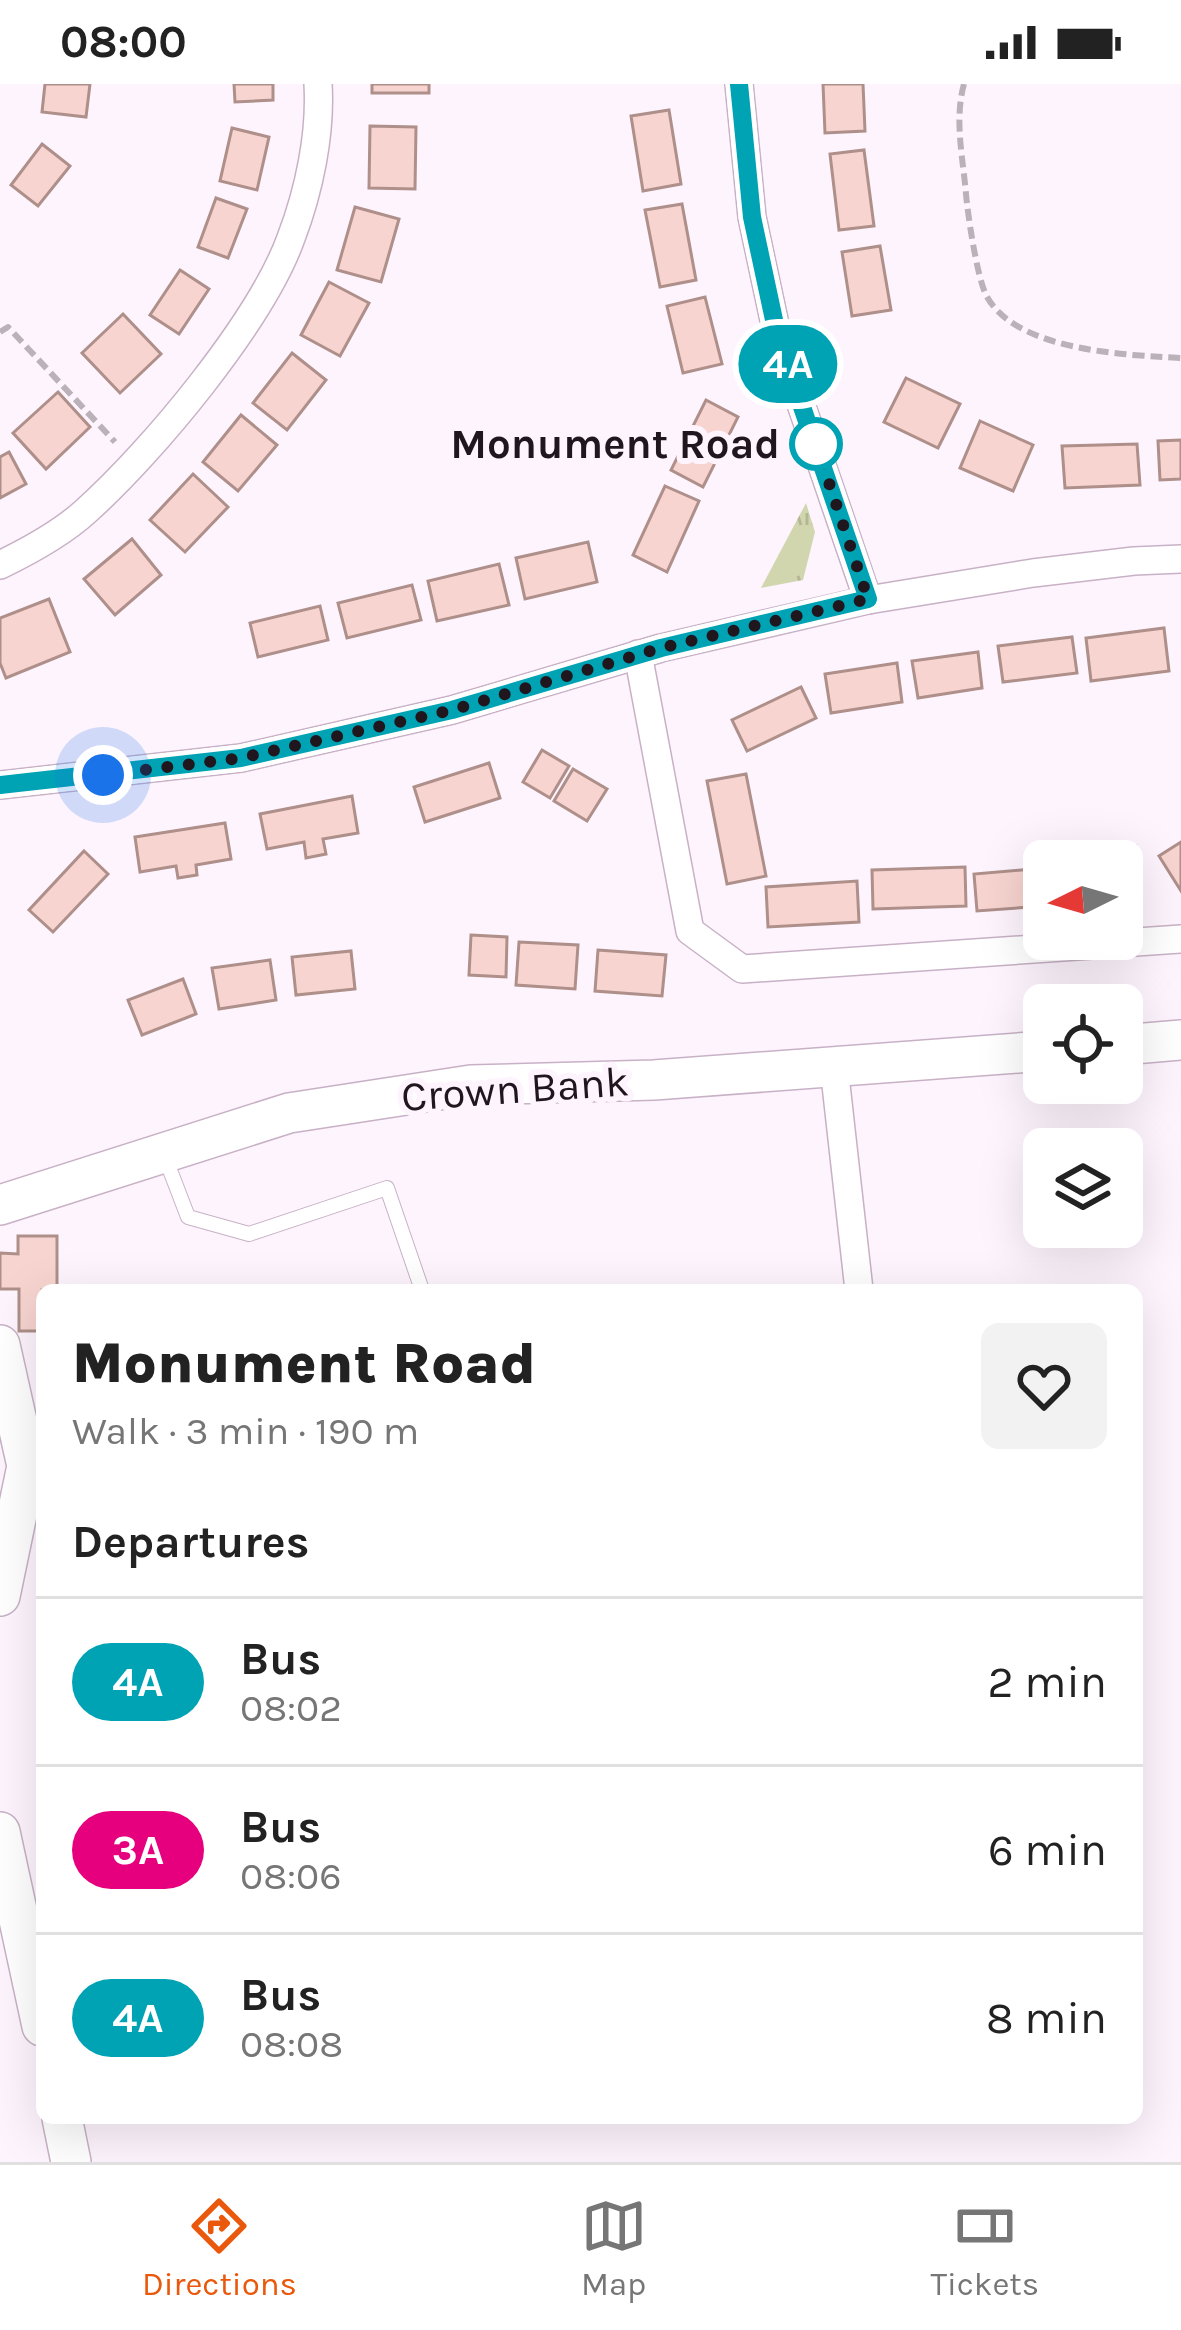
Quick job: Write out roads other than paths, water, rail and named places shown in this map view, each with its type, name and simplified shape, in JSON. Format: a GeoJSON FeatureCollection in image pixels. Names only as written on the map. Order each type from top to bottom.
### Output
{"type":"FeatureCollection","features":[{"type":"Feature","properties":{"kind":"street"},"geometry":{"type":"LineString","coordinates":[[0,565],[84,514],[200,383],[266,292],[292,238],[311,164],[320,113],[318,84]]}},
{"type":"Feature","properties":{"kind":"street"},"geometry":{"type":"LineString","coordinates":[[739,84],[752,217],[777,334],[868,599]]}},
{"type":"Feature","properties":{"kind":"street"},"geometry":{"type":"LineString","coordinates":[[0,785],[241,758],[452,710],[638,654],[868,599],[1053,570],[1181,560]]}},
{"type":"Feature","properties":{"kind":"street"},"geometry":{"type":"LineString","coordinates":[[638,654],[690,931],[742,969],[1181,940]]}},
{"type":"Feature","properties":{"kind":"street"},"geometry":{"type":"LineString","coordinates":[[1143,1043],[1181,1040]]}},
{"type":"Feature","properties":{"kind":"street","name":"Crown Bank"},"geometry":{"type":"LineString","coordinates":[[0,1203],[289,1113],[471,1084],[654,1080],[1023,1053]]}},
{"type":"Feature","properties":{"kind":"street"},"geometry":{"type":"LineString","coordinates":[[834,1067],[858,1284]]}},
{"type":"Feature","properties":{"kind":"street"},"geometry":{"type":"LineString","coordinates":[[0,1345],[27,1466],[0,1596]]}},
{"type":"Feature","properties":{"kind":"street"},"geometry":{"type":"LineString","coordinates":[[0,1832],[36,1998]]}},
{"type":"Feature","properties":{"kind":"street"},"geometry":{"type":"LineString","coordinates":[[63,2124],[71,2162]]}},
{"type":"Feature","properties":{"kind":"lane"},"geometry":{"type":"LineString","coordinates":[[163,1153],[188,1217],[249,1234],[387,1188],[420,1284]]}},
{"type":"Feature","properties":{"kind":"place","name":"Monument Road"},"geometry":{"type":"Point","coordinates":[816,444]}}]}
